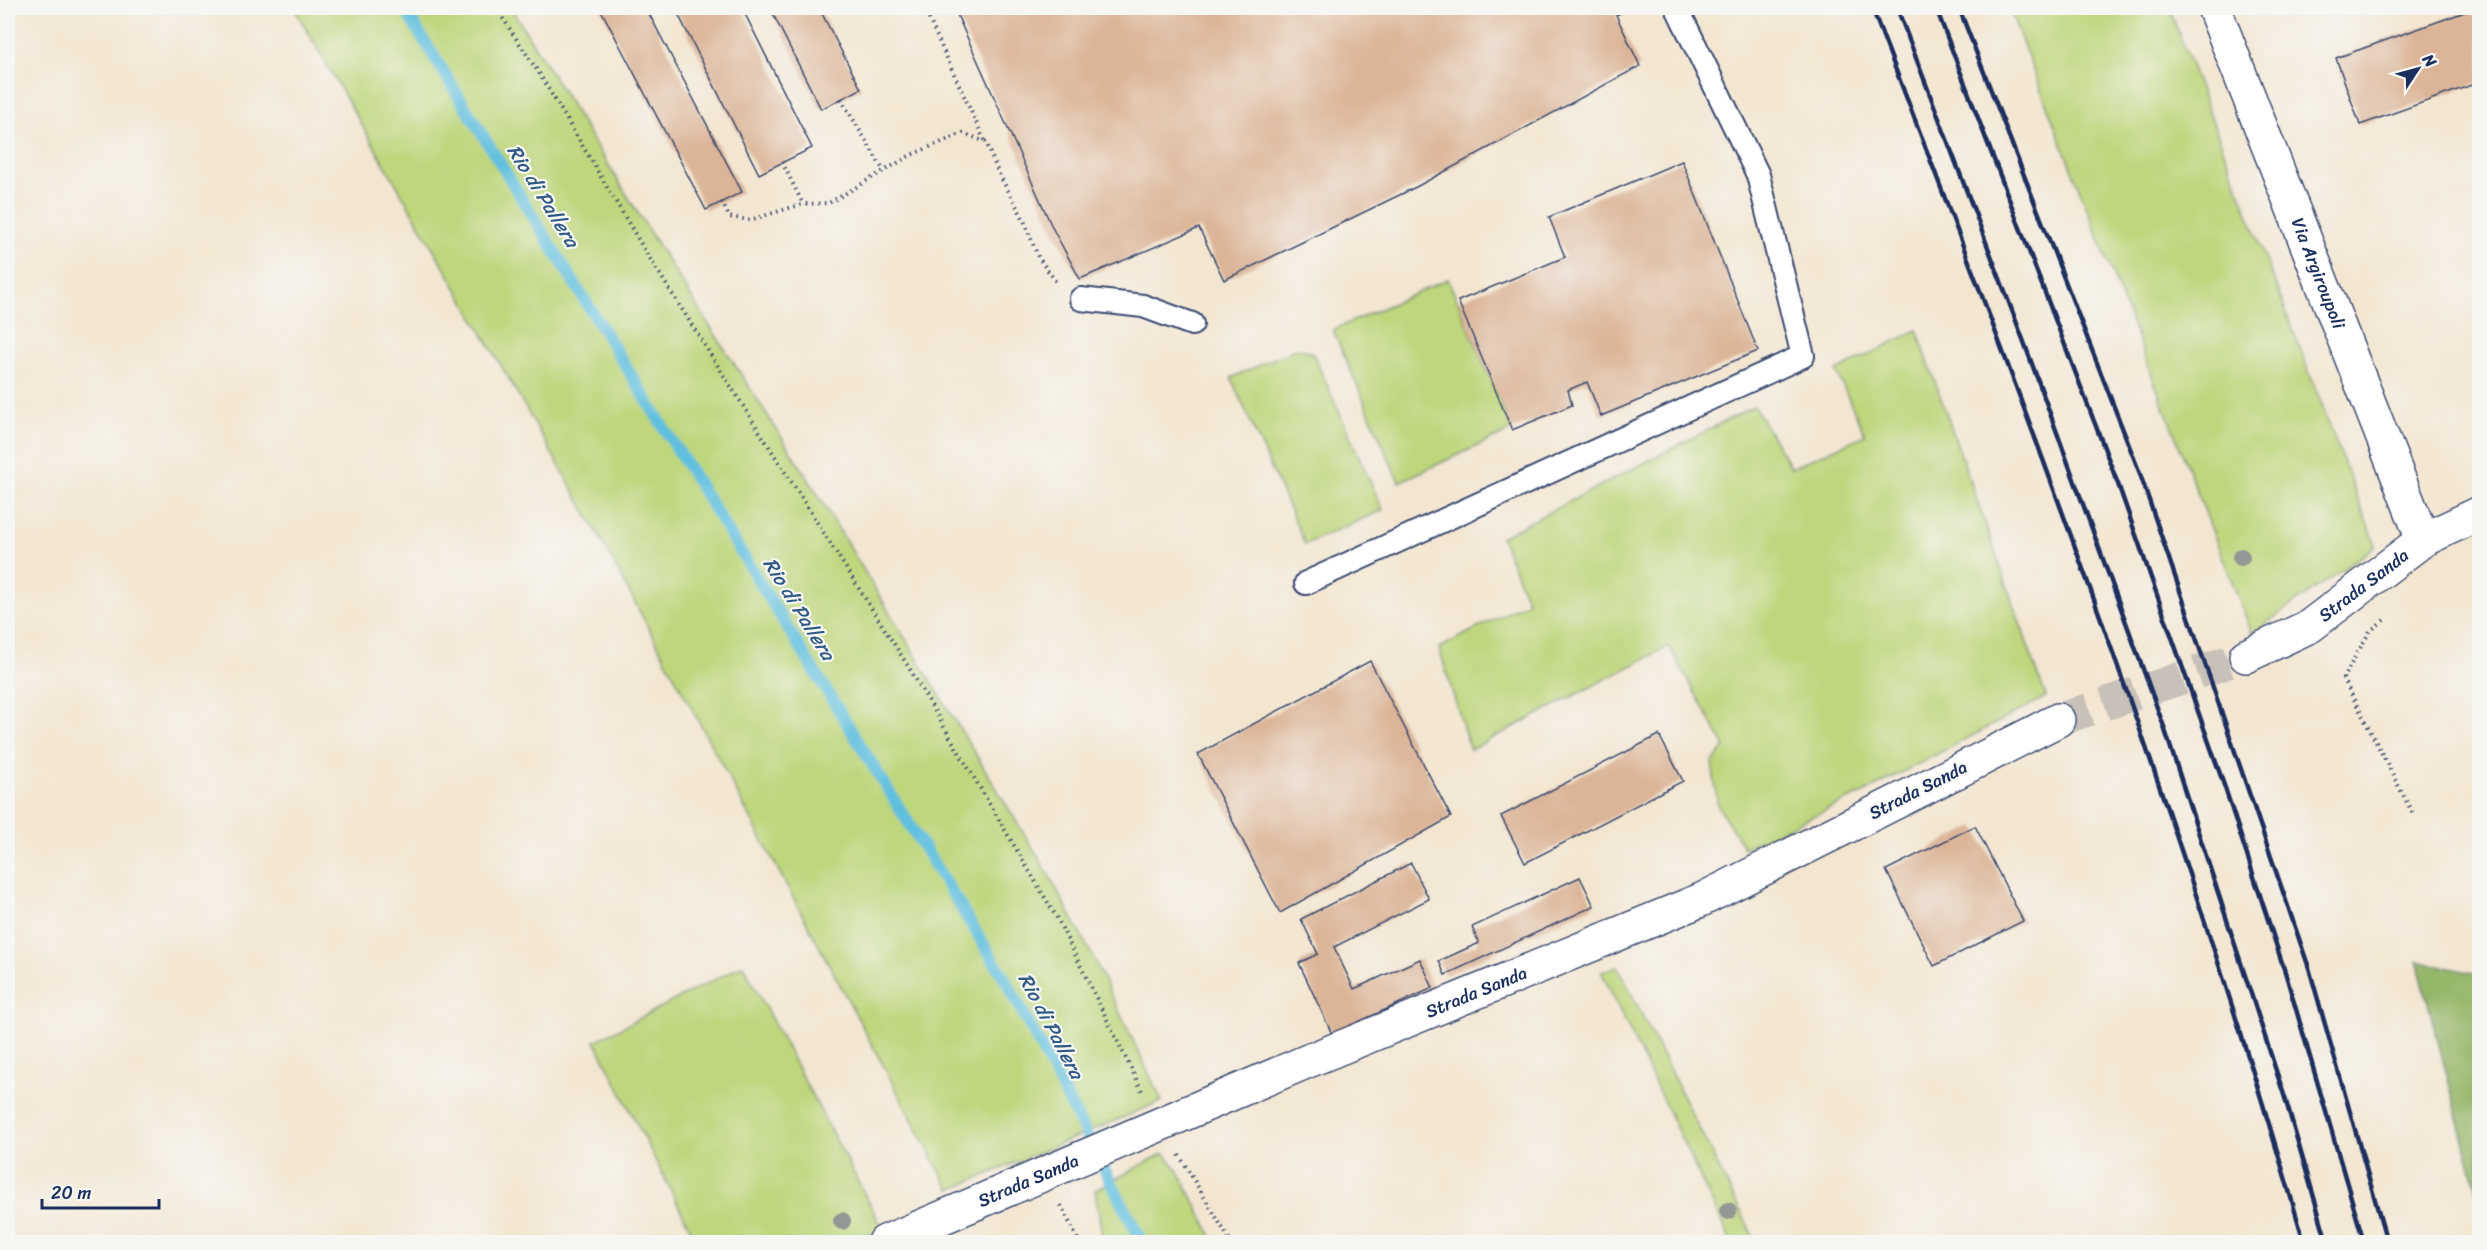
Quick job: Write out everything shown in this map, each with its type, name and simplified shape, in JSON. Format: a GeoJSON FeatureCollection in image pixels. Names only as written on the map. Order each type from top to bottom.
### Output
{"type":"FeatureCollection","features":[{"type":"Feature","properties":{"kind":"street","name":"Via Argiroupoli"},"geometry":{"type":"LineString","coordinates":[[2214,8],[2422,540]]}},
{"type":"Feature","properties":{"kind":"street","name":"Strada Sanda"},"geometry":{"type":"LineString","coordinates":[[2246,656],[2310,626],[2422,540],[2480,513]]}},
{"type":"Feature","properties":{"kind":"street","name":"Strada Sanda"},"geometry":{"type":"LineString","coordinates":[[885,1242],[1414,1016],[1701,900],[2058,720]]}},
{"type":"Feature","properties":{"kind":"lane"},"geometry":{"type":"LineString","coordinates":[[1306,583],[1803,356],[1758,175],[1677,8]]}},
{"type":"Feature","properties":{"kind":"lane"},"geometry":{"type":"LineString","coordinates":[[1081,298],[1143,306],[1192,324]]}},
{"type":"Feature","properties":{"kind":"path"},"geometry":{"type":"LineString","coordinates":[[496,8],[539,73],[647,254],[908,666],[1057,918],[1158,1125],[1182,1160],[1231,1242]]}},
{"type":"Feature","properties":{"kind":"path"},"geometry":{"type":"LineString","coordinates":[[924,8],[998,172],[1024,220],[1038,257],[1059,286],[1081,298]]}},
{"type":"Feature","properties":{"kind":"path"},"geometry":{"type":"LineString","coordinates":[[841,99],[884,171]]}},
{"type":"Feature","properties":{"kind":"path"},"geometry":{"type":"LineString","coordinates":[[722,202],[729,217],[750,220],[803,204],[829,203],[911,155],[963,133],[986,142]]}},
{"type":"Feature","properties":{"kind":"path"},"geometry":{"type":"LineString","coordinates":[[782,162],[803,204]]}},
{"type":"Feature","properties":{"kind":"path"},"geometry":{"type":"LineString","coordinates":[[2387,617],[2370,631],[2343,678],[2414,816]]}},
{"type":"Feature","properties":{"kind":"green space"},"geometry":{"type":"Polygon","coordinates":[[[294,8],[511,8],[659,247],[804,472],[1049,875],[1095,961],[1162,1101],[950,1190],[590,519],[294,8]]]}},
{"type":"Feature","properties":{"kind":"green space"},"geometry":{"type":"Polygon","coordinates":[[[2009,8],[2169,8],[2376,546],[2252,633],[2009,8]]]}},
{"type":"Feature","properties":{"kind":"green space"},"geometry":{"type":"Polygon","coordinates":[[[1448,279],[1512,430],[1399,482],[1333,330],[1448,279]]]}},
{"type":"Feature","properties":{"kind":"green space"},"geometry":{"type":"Polygon","coordinates":[[[1917,330],[2046,697],[1865,792],[1744,848],[1718,806],[1712,763],[1725,747],[1669,646],[1470,750],[1439,648],[1528,602],[1501,537],[1754,406],[1791,468],[1865,435],[1836,371],[1917,330]]]}},
{"type":"Feature","properties":{"kind":"green space"},"geometry":{"type":"Polygon","coordinates":[[[1295,349],[1313,354],[1383,510],[1305,544],[1231,378],[1295,349]]]}},
{"type":"Feature","properties":{"kind":"green space"},"geometry":{"type":"Polygon","coordinates":[[[2417,961],[2479,974],[2479,1198],[2417,961]]]}},
{"type":"Feature","properties":{"kind":"green space"},"geometry":{"type":"Polygon","coordinates":[[[743,965],[883,1229],[852,1242],[697,1242],[595,1041],[743,965]]]}},
{"type":"Feature","properties":{"kind":"green space"},"geometry":{"type":"Polygon","coordinates":[[[1618,967],[1756,1242],[1731,1242],[1601,971],[1618,967]]]}},
{"type":"Feature","properties":{"kind":"green space"},"geometry":{"type":"Polygon","coordinates":[[[1164,1153],[1178,1170],[1215,1242],[1103,1242],[1095,1190],[1164,1153]]]}},
{"type":"Feature","properties":{"kind":"building"},"geometry":{"type":"Polygon","coordinates":[[[600,8],[646,8],[742,192],[706,210],[600,8]]]}},
{"type":"Feature","properties":{"kind":"building"},"geometry":{"type":"Polygon","coordinates":[[[675,8],[742,8],[812,148],[759,174],[675,8]]]}},
{"type":"Feature","properties":{"kind":"building"},"geometry":{"type":"Polygon","coordinates":[[[770,8],[819,8],[861,89],[821,109],[770,8]]]}},
{"type":"Feature","properties":{"kind":"building"},"geometry":{"type":"Polygon","coordinates":[[[954,8],[1632,8],[1616,15],[1640,66],[1416,187],[1224,280],[1199,228],[1080,279],[1053,229],[954,8]]]}},
{"type":"Feature","properties":{"kind":"building"},"geometry":{"type":"Polygon","coordinates":[[[2480,8],[2480,82],[2360,125],[2336,58],[2480,8]]]}},
{"type":"Feature","properties":{"kind":"building"},"geometry":{"type":"Polygon","coordinates":[[[1682,161],[1758,351],[1601,416],[1587,382],[1568,390],[1572,405],[1512,430],[1458,301],[1565,257],[1549,217],[1682,161]]]}},
{"type":"Feature","properties":{"kind":"building"},"geometry":{"type":"Polygon","coordinates":[[[1370,661],[1451,817],[1280,913],[1198,754],[1370,661]]]}},
{"type":"Feature","properties":{"kind":"building"},"geometry":{"type":"Polygon","coordinates":[[[1659,735],[1683,781],[1525,863],[1501,816],[1659,735]]]}},
{"type":"Feature","properties":{"kind":"building"},"geometry":{"type":"Polygon","coordinates":[[[1975,826],[2023,921],[1934,966],[1886,870],[1975,826]]]}},
{"type":"Feature","properties":{"kind":"building"},"geometry":{"type":"Polygon","coordinates":[[[1411,863],[1429,899],[1334,947],[1354,989],[1420,959],[1433,988],[1332,1034],[1299,963],[1318,954],[1301,919],[1411,863]]]}},
{"type":"Feature","properties":{"kind":"building"},"geometry":{"type":"Polygon","coordinates":[[[1580,877],[1594,906],[1445,975],[1439,961],[1479,943],[1472,927],[1580,877]]]}},
{"type":"Feature","properties":{"kind":"waterway","name":"Rio di Pallera"},"geometry":{"type":"LineString","coordinates":[[404,8],[1007,982],[1142,1242]]}},
{"type":"Feature","properties":{"kind":"tunnel"},"geometry":{"type":"LineString","coordinates":[[2058,720],[2246,656]]}},
{"type":"Feature","properties":{"kind":"railway"},"geometry":{"type":"LineString","coordinates":[[1872,8],[1989,314],[2102,620],[2208,930],[2304,1242]]}},
{"type":"Feature","properties":{"kind":"railway"},"geometry":{"type":"LineString","coordinates":[[1897,8],[2024,342],[2163,724],[2285,1098],[2327,1242]]}},
{"type":"Feature","properties":{"kind":"railway"},"geometry":{"type":"LineString","coordinates":[[1936,8],[2118,484],[2225,788],[2286,975],[2364,1242]]}},
{"type":"Feature","properties":{"kind":"railway"},"geometry":{"type":"LineString","coordinates":[[1959,8],[2139,471],[2309,968],[2387,1242]]}}]}
